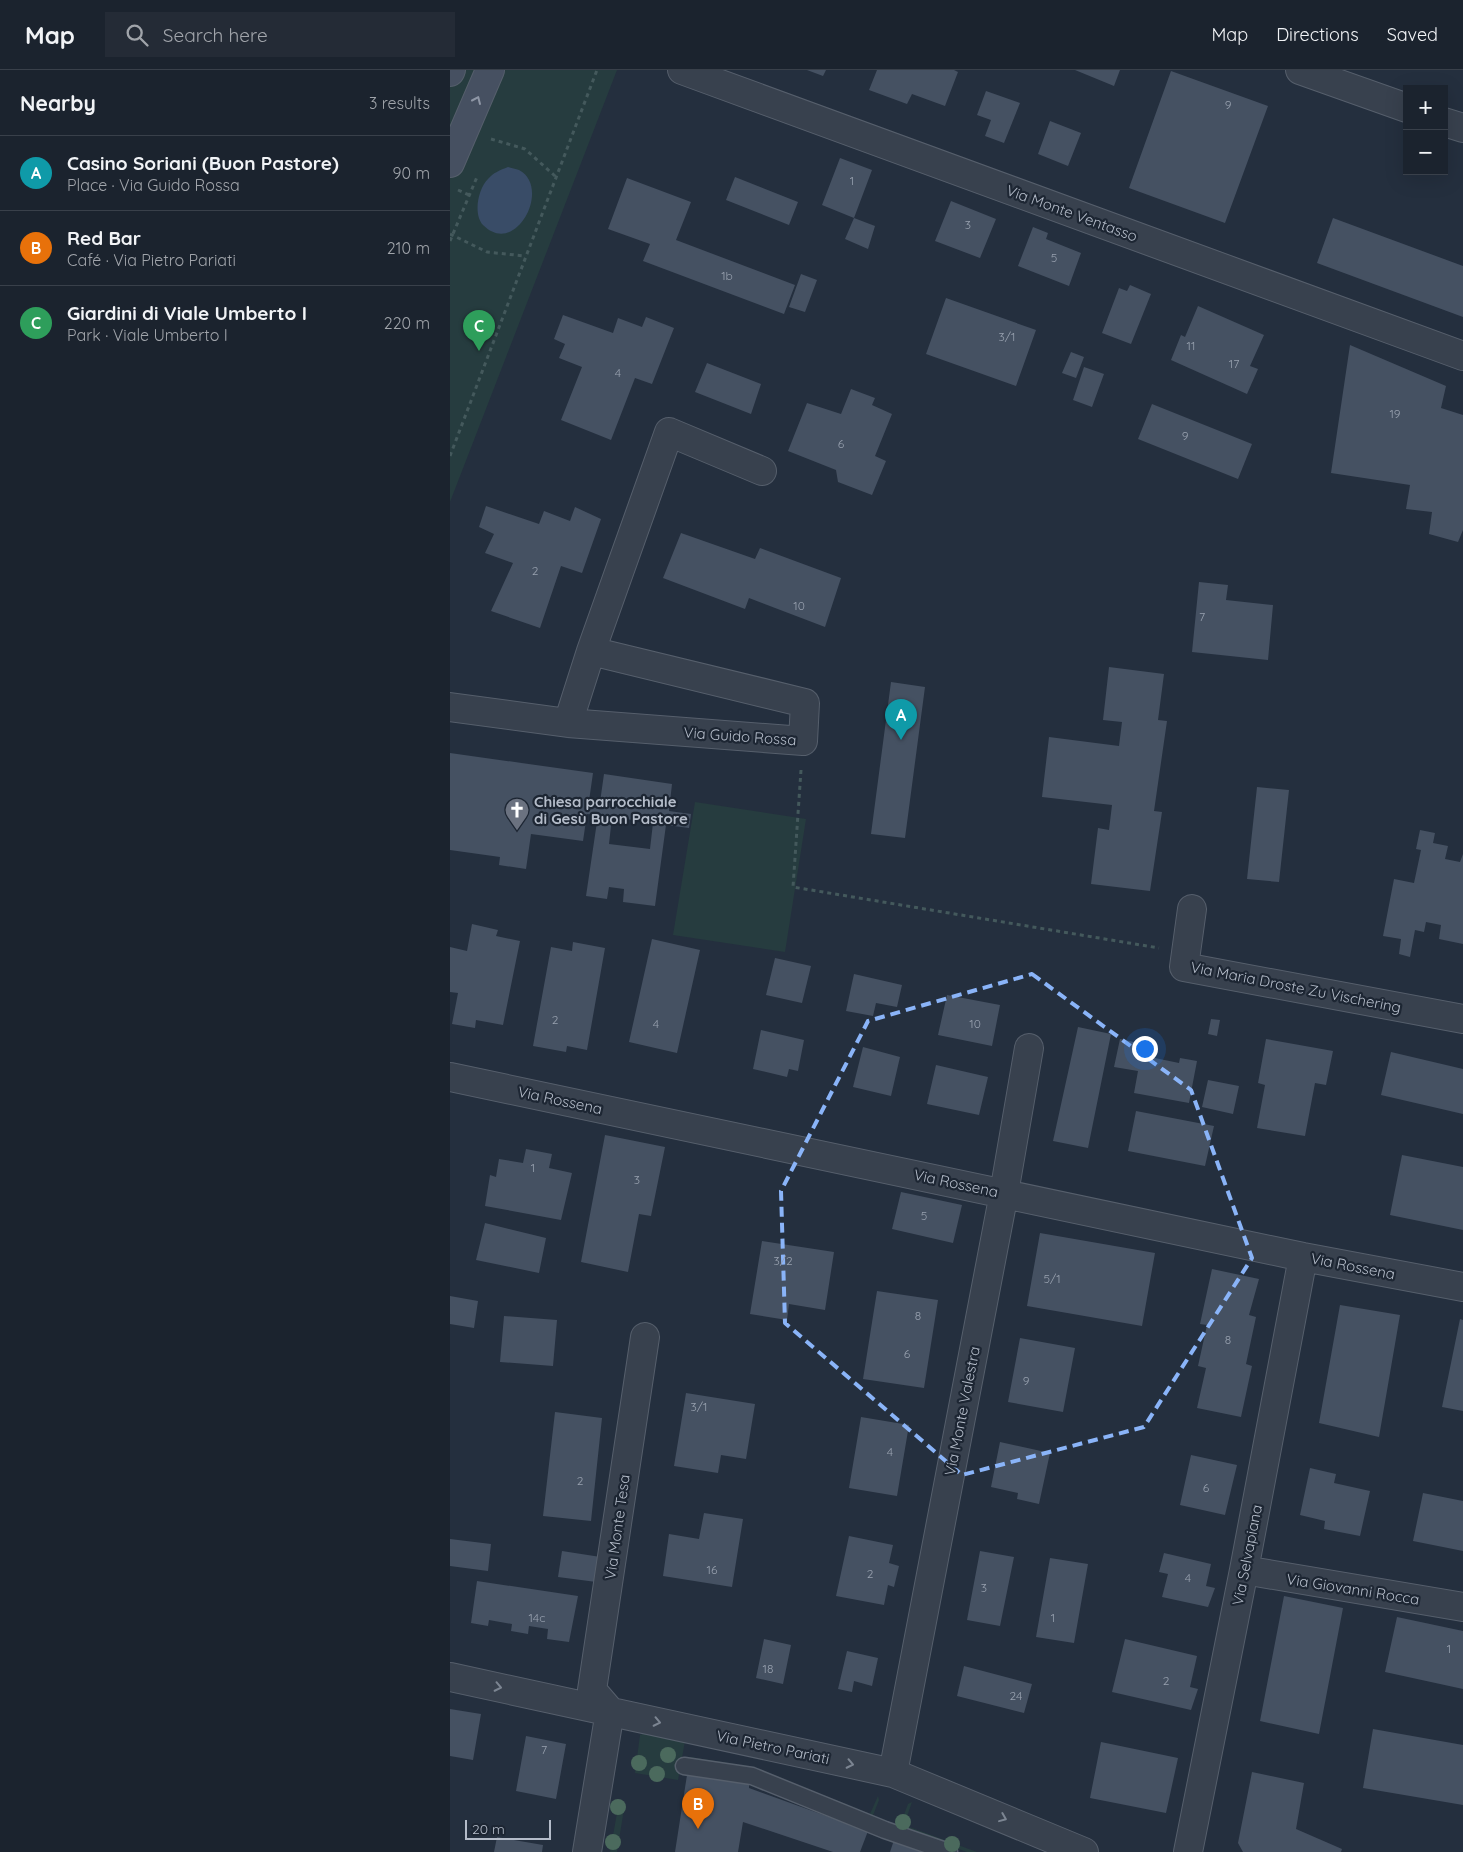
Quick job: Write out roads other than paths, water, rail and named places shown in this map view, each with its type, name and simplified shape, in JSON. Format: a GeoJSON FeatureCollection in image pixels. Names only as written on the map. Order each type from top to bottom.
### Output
{"type":"FeatureCollection","features":[{"type":"Feature","properties":{"kind":"main road"},"geometry":{"type":"LineString","coordinates":[[450,163],[490,70]]}},
{"type":"Feature","properties":{"kind":"street","name":"Via Monte Ventasso"},"geometry":{"type":"LineString","coordinates":[[682,70],[1463,356]]}},
{"type":"Feature","properties":{"kind":"street"},"geometry":{"type":"LineString","coordinates":[[1300,70],[1403,107]]}},
{"type":"Feature","properties":{"kind":"street"},"geometry":{"type":"LineString","coordinates":[[1448,123],[1463,128]]}},
{"type":"Feature","properties":{"kind":"street"},"geometry":{"type":"LineString","coordinates":[[568,723],[591,651],[669,432],[762,471]]}},
{"type":"Feature","properties":{"kind":"street","name":"Via Guido Rossa"},"geometry":{"type":"LineString","coordinates":[[450,706],[568,723],[803,741],[805,703],[591,651]]}},
{"type":"Feature","properties":{"kind":"street","name":"Via Maria Droste Zu Vischering"},"geometry":{"type":"LineString","coordinates":[[1192,909],[1184,967],[1463,1019]]}},
{"type":"Feature","properties":{"kind":"street","name":"Via Monte Valestra"},"geometry":{"type":"LineString","coordinates":[[893,1773],[1004,1193],[1029,1048]]}},
{"type":"Feature","properties":{"kind":"street","name":"Via Rossena"},"geometry":{"type":"LineString","coordinates":[[450,1077],[1303,1257],[1463,1288]]}},
{"type":"Feature","properties":{"kind":"street","name":"Via Selvapiana"},"geometry":{"type":"LineString","coordinates":[[1188,1852],[1303,1257]]}},
{"type":"Feature","properties":{"kind":"street","name":"Via Monte Tesa"},"geometry":{"type":"LineString","coordinates":[[610,1711],[592,1690],[645,1337]]}},
{"type":"Feature","properties":{"kind":"street","name":"Via Giovanni Rocca"},"geometry":{"type":"LineString","coordinates":[[1244,1570],[1463,1606]]}},
{"type":"Feature","properties":{"kind":"street","name":"Via Pietro Pariati"},"geometry":{"type":"LineString","coordinates":[[450,1677],[893,1773],[1077,1848]]}},
{"type":"Feature","properties":{"kind":"street"},"geometry":{"type":"LineString","coordinates":[[587,1852],[610,1711]]}},
{"type":"Feature","properties":{"kind":"lane"},"geometry":{"type":"LineString","coordinates":[[684,1766],[752,1776],[885,1830],[949,1852]]}},
{"type":"Feature","properties":{"kind":"water"},"geometry":{"type":"Polygon","coordinates":[[[508,167],[519,170],[528,179],[532,190],[531,204],[526,216],[518,227],[507,233],[495,233],[483,225],[480,220],[478,215],[479,195],[485,183],[492,175],[508,167]]]}},
{"type":"Feature","properties":{"kind":"place","name":"Giardini di Viale Umberto I"},"geometry":{"type":"Point","coordinates":[479,351]}},
{"type":"Feature","properties":{"kind":"place","name":"Casino Soriani (Buon Pastore)"},"geometry":{"type":"Point","coordinates":[901,740]}},
{"type":"Feature","properties":{"kind":"place","name":"Chiesa parrocchiale di Gesù Buon Pastore"},"geometry":{"type":"Point","coordinates":[517,831]}},
{"type":"Feature","properties":{"kind":"place","name":"Red Bar"},"geometry":{"type":"Point","coordinates":[698,1829]}}]}
